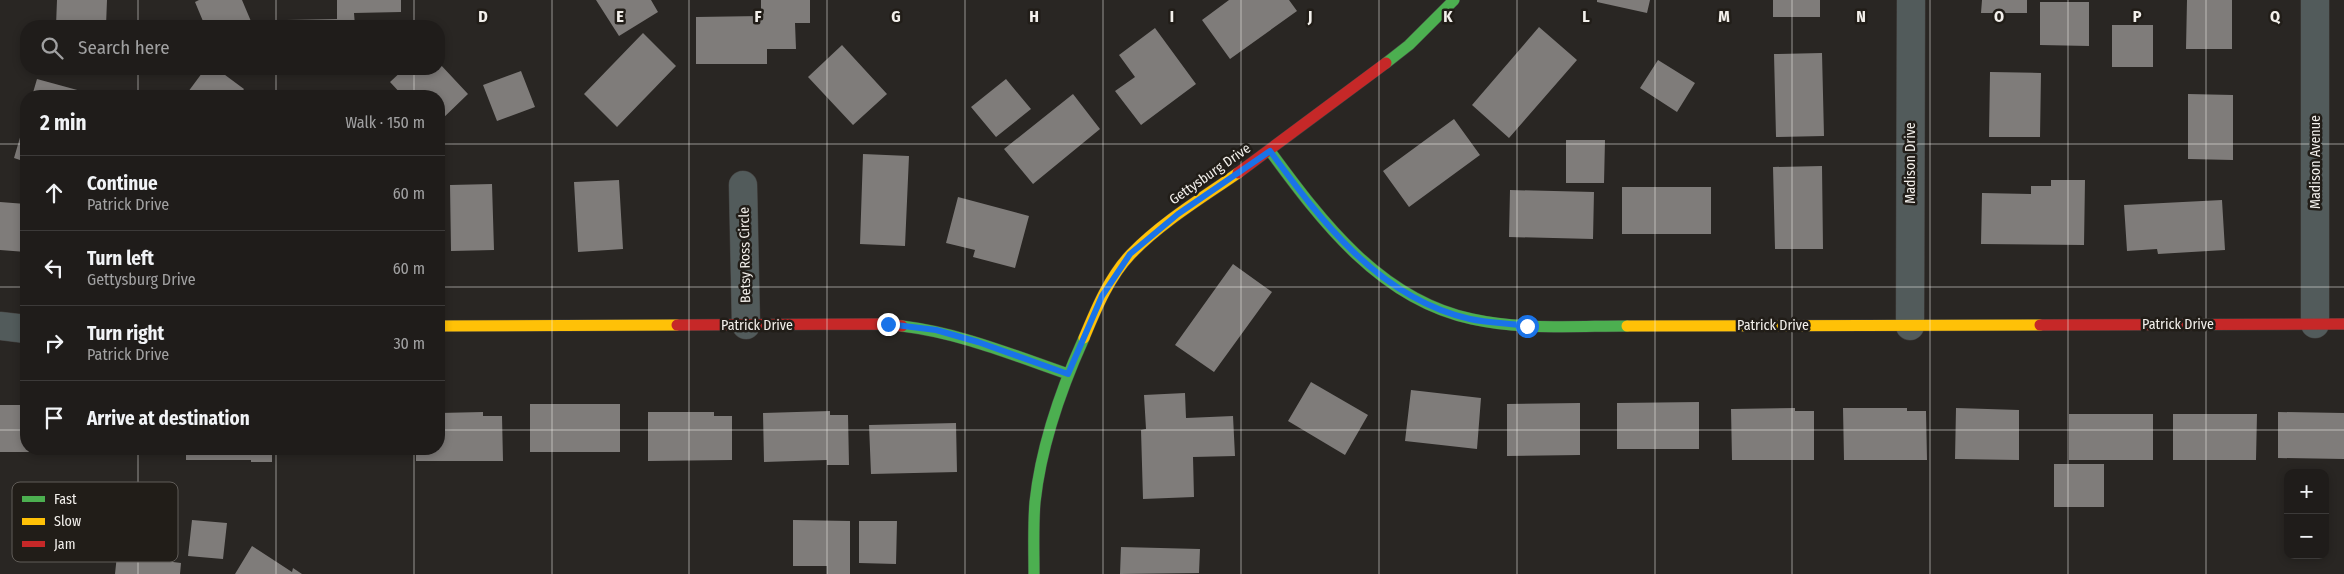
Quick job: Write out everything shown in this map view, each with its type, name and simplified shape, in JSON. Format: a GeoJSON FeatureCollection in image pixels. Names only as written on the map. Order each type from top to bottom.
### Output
{"type":"FeatureCollection","features":[{"type":"Feature","properties":{"kind":"street","name":"Gettysburg Drive"},"geometry":{"type":"LineString","coordinates":[[1034,574],[1035,502],[1044,453],[1068,374],[1102,296],[1130,254],[1178,214],[1270,151],[1408,45],[1454,0]]}},
{"type":"Feature","properties":{"kind":"street","name":"Madison Drive"},"geometry":{"type":"LineString","coordinates":[[1910,326],[1911,0]]}},
{"type":"Feature","properties":{"kind":"street","name":"Madison Avenue"},"geometry":{"type":"LineString","coordinates":[[2315,0],[2316,324]]}},
{"type":"Feature","properties":{"kind":"street","name":"Patrick Drive"},"geometry":{"type":"LineString","coordinates":[[1270,151],[1308,204],[1352,253],[1389,282],[1404,291],[1428,304],[1470,319],[1527,326],[2344,324]]}},
{"type":"Feature","properties":{"kind":"street","name":"Betsy Ross Circle"},"geometry":{"type":"LineString","coordinates":[[743,185],[746,325]]}},
{"type":"Feature","properties":{"kind":"street","name":"Patrick Drive"},"geometry":{"type":"LineString","coordinates":[[445,326],[888,324],[936,330],[978,342],[1068,374]]}},
{"type":"Feature","properties":{"kind":"street"},"geometry":{"type":"LineString","coordinates":[[0,326],[20,328]]}},
{"type":"Feature","properties":{"kind":"building"},"geometry":{"type":"Polygon","coordinates":[[[57,0],[107,0],[106,20],[56,20],[57,0]]]}},
{"type":"Feature","properties":{"kind":"building"},"geometry":{"type":"Polygon","coordinates":[[[199,0],[242,0],[250,20],[202,20],[195,2],[199,0]]]}},
{"type":"Feature","properties":{"kind":"building"},"geometry":{"type":"Polygon","coordinates":[[[337,0],[401,0],[401,12],[354,13],[355,20],[286,20],[337,19],[337,0]]]}},
{"type":"Feature","properties":{"kind":"building"},"geometry":{"type":"Polygon","coordinates":[[[596,0],[651,0],[658,12],[619,36],[596,0]]]}},
{"type":"Feature","properties":{"kind":"building"},"geometry":{"type":"Polygon","coordinates":[[[761,0],[810,0],[810,23],[795,23],[796,49],[767,49],[767,64],[696,64],[696,17],[761,16],[761,0]]]}},
{"type":"Feature","properties":{"kind":"building"},"geometry":{"type":"Polygon","coordinates":[[[1229,0],[1289,0],[1297,11],[1230,59],[1202,20],[1229,0]]]}},
{"type":"Feature","properties":{"kind":"building"},"geometry":{"type":"Polygon","coordinates":[[[1597,0],[1650,0],[1647,13],[1597,2],[1597,0]]]}},
{"type":"Feature","properties":{"kind":"building"},"geometry":{"type":"Polygon","coordinates":[[[1773,0],[1820,0],[1820,17],[1773,17],[1773,0]]]}},
{"type":"Feature","properties":{"kind":"building"},"geometry":{"type":"Polygon","coordinates":[[[1982,0],[2027,0],[2027,13],[1981,13],[1982,0]]]}},
{"type":"Feature","properties":{"kind":"building"},"geometry":{"type":"Polygon","coordinates":[[[2187,0],[2232,0],[2232,49],[2186,49],[2187,0]]]}},
{"type":"Feature","properties":{"kind":"building"},"geometry":{"type":"Polygon","coordinates":[[[2040,2],[2089,2],[2089,46],[2040,45],[2040,2]]]}},
{"type":"Feature","properties":{"kind":"building"},"geometry":{"type":"Polygon","coordinates":[[[2112,25],[2153,25],[2153,67],[2112,67],[2112,25]]]}},
{"type":"Feature","properties":{"kind":"building"},"geometry":{"type":"Polygon","coordinates":[[[1539,27],[1577,60],[1509,138],[1472,105],[1539,27]]]}},
{"type":"Feature","properties":{"kind":"building"},"geometry":{"type":"Polygon","coordinates":[[[1155,28],[1196,84],[1141,125],[1115,91],[1135,77],[1119,55],[1155,28]]]}},
{"type":"Feature","properties":{"kind":"building"},"geometry":{"type":"Polygon","coordinates":[[[643,33],[676,66],[617,127],[584,94],[643,33]]]}},
{"type":"Feature","properties":{"kind":"building"},"geometry":{"type":"Polygon","coordinates":[[[842,45],[887,94],[853,125],[808,77],[842,45]]]}},
{"type":"Feature","properties":{"kind":"building"},"geometry":{"type":"Polygon","coordinates":[[[1822,53],[1824,136],[1776,137],[1774,54],[1822,53]]]}},
{"type":"Feature","properties":{"kind":"building"},"geometry":{"type":"Polygon","coordinates":[[[1658,60],[1695,83],[1677,112],[1640,88],[1658,60]]]}},
{"type":"Feature","properties":{"kind":"building"},"geometry":{"type":"Polygon","coordinates":[[[445,69],[468,94],[445,116],[445,90],[397,90],[390,82],[398,75],[445,75],[445,69]]]}},
{"type":"Feature","properties":{"kind":"building"},"geometry":{"type":"Polygon","coordinates":[[[521,71],[535,107],[497,121],[483,85],[521,71]]]}},
{"type":"Feature","properties":{"kind":"building"},"geometry":{"type":"Polygon","coordinates":[[[1990,72],[2041,73],[2040,137],[1989,137],[1990,72]]]}},
{"type":"Feature","properties":{"kind":"building"},"geometry":{"type":"Polygon","coordinates":[[[201,75],[225,75],[244,89],[243,90],[189,90],[201,75]]]}},
{"type":"Feature","properties":{"kind":"building"},"geometry":{"type":"Polygon","coordinates":[[[37,79],[77,90],[34,90],[37,79]]]}},
{"type":"Feature","properties":{"kind":"building"},"geometry":{"type":"Polygon","coordinates":[[[1006,79],[1031,109],[996,137],[971,107],[1006,79]]]}},
{"type":"Feature","properties":{"kind":"building"},"geometry":{"type":"Polygon","coordinates":[[[1073,94],[1100,129],[1033,184],[1004,149],[1073,94]]]}},
{"type":"Feature","properties":{"kind":"building"},"geometry":{"type":"Polygon","coordinates":[[[2188,94],[2233,95],[2233,160],[2188,159],[2188,94]]]}},
{"type":"Feature","properties":{"kind":"building"},"geometry":{"type":"Polygon","coordinates":[[[1454,119],[1480,155],[1409,207],[1383,171],[1454,119]]]}},
{"type":"Feature","properties":{"kind":"building"},"geometry":{"type":"Polygon","coordinates":[[[20,138],[20,160],[14,158],[20,138]]]}},
{"type":"Feature","properties":{"kind":"building"},"geometry":{"type":"Polygon","coordinates":[[[1566,140],[1605,140],[1604,183],[1566,183],[1566,140]]]}},
{"type":"Feature","properties":{"kind":"building"},"geometry":{"type":"Polygon","coordinates":[[[863,154],[909,156],[905,246],[860,244],[863,154]]]}},
{"type":"Feature","properties":{"kind":"building"},"geometry":{"type":"Polygon","coordinates":[[[1822,166],[1823,249],[1775,249],[1773,167],[1822,166]]]}},
{"type":"Feature","properties":{"kind":"building"},"geometry":{"type":"Polygon","coordinates":[[[619,180],[623,249],[578,252],[574,182],[619,180]]]}},
{"type":"Feature","properties":{"kind":"building"},"geometry":{"type":"Polygon","coordinates":[[[2051,180],[2085,180],[2084,245],[1981,244],[1982,193],[2031,194],[2031,186],[2051,186],[2051,180]]]}},
{"type":"Feature","properties":{"kind":"building"},"geometry":{"type":"Polygon","coordinates":[[[492,184],[494,250],[451,251],[450,185],[492,184]]]}},
{"type":"Feature","properties":{"kind":"building"},"geometry":{"type":"Polygon","coordinates":[[[1622,187],[1711,187],[1711,234],[1622,234],[1622,187]]]}},
{"type":"Feature","properties":{"kind":"building"},"geometry":{"type":"Polygon","coordinates":[[[1510,190],[1594,192],[1593,239],[1509,237],[1510,190]]]}},
{"type":"Feature","properties":{"kind":"building"},"geometry":{"type":"Polygon","coordinates":[[[958,197],[1029,216],[1015,268],[973,257],[975,250],[946,243],[958,197]]]}},
{"type":"Feature","properties":{"kind":"building"},"geometry":{"type":"Polygon","coordinates":[[[2222,200],[2225,250],[2158,254],[2157,249],[2127,251],[2124,205],[2222,200]]]}},
{"type":"Feature","properties":{"kind":"building"},"geometry":{"type":"Polygon","coordinates":[[[0,202],[20,204],[20,252],[0,250],[0,202]]]}},
{"type":"Feature","properties":{"kind":"building"},"geometry":{"type":"Polygon","coordinates":[[[1233,264],[1272,292],[1214,372],[1175,345],[1233,264]]]}},
{"type":"Feature","properties":{"kind":"building"},"geometry":{"type":"Polygon","coordinates":[[[1311,382],[1368,415],[1345,455],[1288,421],[1311,382]]]}},
{"type":"Feature","properties":{"kind":"building"},"geometry":{"type":"Polygon","coordinates":[[[1411,390],[1481,398],[1477,449],[1405,441],[1411,390]]]}},
{"type":"Feature","properties":{"kind":"building"},"geometry":{"type":"Polygon","coordinates":[[[1185,393],[1186,418],[1233,416],[1235,456],[1193,457],[1194,497],[1143,499],[1141,430],[1146,429],[1144,395],[1185,393]]]}},
{"type":"Feature","properties":{"kind":"building"},"geometry":{"type":"Polygon","coordinates":[[[1699,402],[1699,449],[1617,449],[1617,403],[1699,402]]]}},
{"type":"Feature","properties":{"kind":"building"},"geometry":{"type":"Polygon","coordinates":[[[1580,403],[1580,455],[1507,456],[1507,404],[1580,403]]]}},
{"type":"Feature","properties":{"kind":"building"},"geometry":{"type":"Polygon","coordinates":[[[530,404],[620,404],[620,452],[530,452],[530,404]]]}},
{"type":"Feature","properties":{"kind":"building"},"geometry":{"type":"Polygon","coordinates":[[[0,405],[20,405],[20,452],[0,452],[0,405]]]}},
{"type":"Feature","properties":{"kind":"building"},"geometry":{"type":"Polygon","coordinates":[[[1795,408],[1795,411],[1814,411],[1814,460],[1732,460],[1731,409],[1795,408]]]}},
{"type":"Feature","properties":{"kind":"building"},"geometry":{"type":"Polygon","coordinates":[[[1843,408],[1907,408],[1907,411],[1926,411],[1927,460],[1844,460],[1843,408]]]}},
{"type":"Feature","properties":{"kind":"building"},"geometry":{"type":"Polygon","coordinates":[[[1956,408],[2019,410],[2019,460],[1955,459],[1956,408]]]}},
{"type":"Feature","properties":{"kind":"building"},"geometry":{"type":"Polygon","coordinates":[[[830,411],[830,415],[848,415],[849,465],[827,465],[827,460],[764,462],[763,413],[830,411]]]}},
{"type":"Feature","properties":{"kind":"building"},"geometry":{"type":"Polygon","coordinates":[[[483,412],[483,416],[502,416],[503,461],[416,461],[416,455],[445,455],[445,413],[483,412]]]}},
{"type":"Feature","properties":{"kind":"building"},"geometry":{"type":"Polygon","coordinates":[[[648,412],[714,412],[714,416],[732,416],[732,460],[648,461],[648,412]]]}},
{"type":"Feature","properties":{"kind":"building"},"geometry":{"type":"Polygon","coordinates":[[[2278,412],[2344,413],[2344,459],[2278,458],[2278,412]]]}},
{"type":"Feature","properties":{"kind":"building"},"geometry":{"type":"Polygon","coordinates":[[[2069,414],[2153,414],[2153,460],[2069,460],[2069,414]]]}},
{"type":"Feature","properties":{"kind":"building"},"geometry":{"type":"Polygon","coordinates":[[[2173,414],[2257,414],[2256,460],[2173,460],[2173,414]]]}},
{"type":"Feature","properties":{"kind":"building"},"geometry":{"type":"Polygon","coordinates":[[[956,423],[957,472],[871,474],[869,425],[956,423]]]}},
{"type":"Feature","properties":{"kind":"building"},"geometry":{"type":"Polygon","coordinates":[[[186,455],[272,455],[272,462],[251,462],[251,460],[186,460],[186,455]]]}},
{"type":"Feature","properties":{"kind":"building"},"geometry":{"type":"Polygon","coordinates":[[[2054,464],[2104,464],[2104,507],[2054,507],[2054,464]]]}},
{"type":"Feature","properties":{"kind":"building"},"geometry":{"type":"Polygon","coordinates":[[[192,520],[227,523],[223,559],[188,556],[192,520]]]}},
{"type":"Feature","properties":{"kind":"building"},"geometry":{"type":"Polygon","coordinates":[[[793,520],[850,521],[850,574],[827,574],[827,566],[793,566],[793,520]]]}},
{"type":"Feature","properties":{"kind":"building"},"geometry":{"type":"Polygon","coordinates":[[[859,521],[897,521],[896,564],[859,563],[859,521]]]}},
{"type":"Feature","properties":{"kind":"building"},"geometry":{"type":"Polygon","coordinates":[[[252,546],[292,572],[293,568],[302,574],[235,574],[252,546]]]}},
{"type":"Feature","properties":{"kind":"building"},"geometry":{"type":"Polygon","coordinates":[[[1121,547],[1200,549],[1199,573],[1120,574],[1121,547]]]}},
{"type":"Feature","properties":{"kind":"building"},"geometry":{"type":"Polygon","coordinates":[[[116,562],[181,563],[180,574],[115,574],[116,562]]]}},
{"type":"Feature","properties":{"kind":"traffic: fast"},"geometry":{"type":"LineString","coordinates":[[1386,63],[1409,45],[1454,0]]}},
{"type":"Feature","properties":{"kind":"traffic: fast"},"geometry":{"type":"LineString","coordinates":[[1270,151],[1311,205],[1356,254],[1409,295],[1439,309],[1472,319],[1510,325],[1549,327],[1627,326]]}},
{"type":"Feature","properties":{"kind":"traffic: fast"},"geometry":{"type":"LineString","coordinates":[[902,326],[966,339],[1068,374]]}},
{"type":"Feature","properties":{"kind":"traffic: fast"},"geometry":{"type":"LineString","coordinates":[[1034,574],[1034,511],[1042,460],[1053,418],[1067,377],[1084,338]]}},
{"type":"Feature","properties":{"kind":"traffic: slow"},"geometry":{"type":"LineString","coordinates":[[1084,338],[1110,283],[1131,254],[1169,221],[1238,173]]}},
{"type":"Feature","properties":{"kind":"traffic: slow"},"geometry":{"type":"LineString","coordinates":[[445,326],[677,325]]}},
{"type":"Feature","properties":{"kind":"traffic: slow"},"geometry":{"type":"LineString","coordinates":[[1627,326],[2040,325]]}},
{"type":"Feature","properties":{"kind":"traffic: jam"},"geometry":{"type":"LineString","coordinates":[[1238,173],[1386,63]]}},
{"type":"Feature","properties":{"kind":"traffic: jam"},"geometry":{"type":"LineString","coordinates":[[677,325],[888,324],[902,326]]}},
{"type":"Feature","properties":{"kind":"traffic: jam"},"geometry":{"type":"LineString","coordinates":[[2040,325],[2344,324]]}},
{"type":"Feature","properties":{"kind":"route"},"geometry":{"type":"LineString","coordinates":[[888,324],[936,330],[978,342],[1068,374],[1102,296],[1130,254],[1178,214],[1270,151],[1308,204],[1352,253],[1389,282],[1428,304],[1470,319],[1527,326]]}}]}
